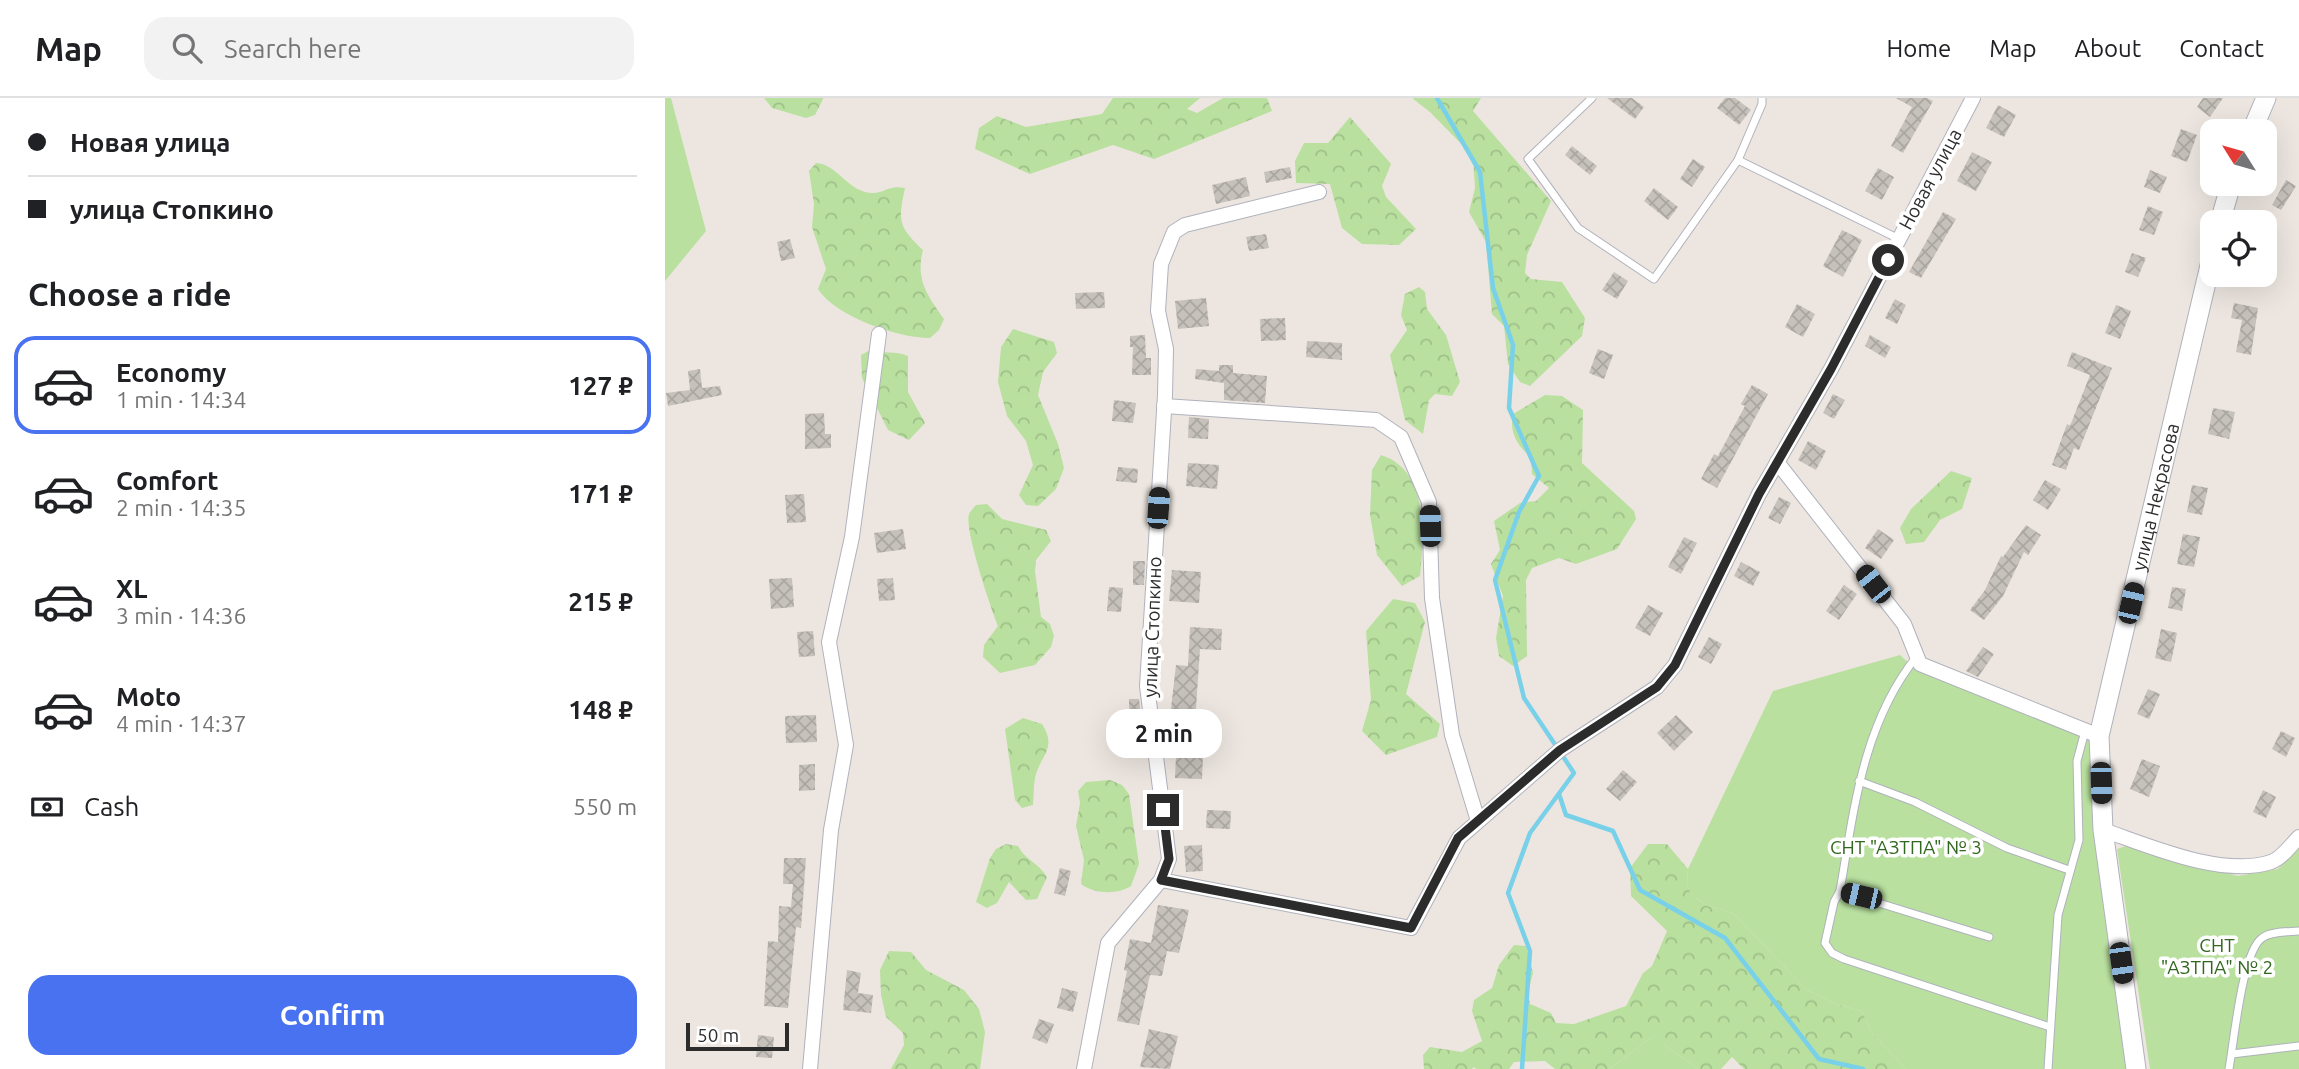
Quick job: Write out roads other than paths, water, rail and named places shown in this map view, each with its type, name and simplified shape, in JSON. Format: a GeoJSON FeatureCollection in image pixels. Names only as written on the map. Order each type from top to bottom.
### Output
{"type":"FeatureCollection","features":[{"type":"Feature","properties":{"kind":"main road"},"geometry":{"type":"LineString","coordinates":[[2257,119],[2266,98]]}},
{"type":"Feature","properties":{"kind":"main road","name":"улица Некрасова"},"geometry":{"type":"LineString","coordinates":[[2136,1069],[2102,830],[2092,733],[2204,287]]}},
{"type":"Feature","properties":{"kind":"street","name":"Новая улица"},"geometry":{"type":"LineString","coordinates":[[1161,880],[1411,928],[1458,838],[1560,750],[1657,687],[1675,665],[1759,494],[1831,369],[1973,98]]}},
{"type":"Feature","properties":{"kind":"street","name":"улица Стопкино"},"geometry":{"type":"LineString","coordinates":[[1161,880],[1169,859],[1147,686],[1166,349],[1158,312],[1160,264],[1174,232],[1185,225],[1319,192]]}},
{"type":"Feature","properties":{"kind":"street"},"geometry":{"type":"LineString","coordinates":[[810,1069],[831,830],[846,745],[829,642],[852,537],[879,334]]}},
{"type":"Feature","properties":{"kind":"street"},"geometry":{"type":"LineString","coordinates":[[1164,406],[1376,420],[1401,437],[1429,502],[1432,598],[1452,735],[1478,821]]}},
{"type":"Feature","properties":{"kind":"street"},"geometry":{"type":"LineString","coordinates":[[1777,462],[1904,624],[1920,664],[2092,733]]}},
{"type":"Feature","properties":{"kind":"street"},"geometry":{"type":"LineString","coordinates":[[2102,830],[2161,850],[2238,868],[2273,862],[2299,837]]}},
{"type":"Feature","properties":{"kind":"street"},"geometry":{"type":"LineString","coordinates":[[1084,1069],[1108,943],[1161,880]]}},
{"type":"Feature","properties":{"kind":"lane"},"geometry":{"type":"LineString","coordinates":[[1592,98],[1528,159],[1578,228],[1654,279],[1738,160],[1762,104],[1762,98]]}},
{"type":"Feature","properties":{"kind":"lane"},"geometry":{"type":"LineString","coordinates":[[1738,160],[1899,239]]}},
{"type":"Feature","properties":{"kind":"lane"},"geometry":{"type":"LineString","coordinates":[[1917,656],[1889,698],[1873,733],[1859,781],[1840,891],[1834,902],[1825,943],[1832,953],[1844,959],[2050,1027]]}},
{"type":"Feature","properties":{"kind":"lane"},"geometry":{"type":"LineString","coordinates":[[2048,1069],[2058,915],[2079,840],[2077,761],[2092,733]]}},
{"type":"Feature","properties":{"kind":"lane"},"geometry":{"type":"LineString","coordinates":[[1859,781],[1915,802],[2007,848],[2069,870]]}},
{"type":"Feature","properties":{"kind":"lane"},"geometry":{"type":"LineString","coordinates":[[1840,891],[1989,937]]}},
{"type":"Feature","properties":{"kind":"lane"},"geometry":{"type":"LineString","coordinates":[[2229,1069],[2247,963],[2255,944],[2264,936],[2299,931]]}},
{"type":"Feature","properties":{"kind":"lane"},"geometry":{"type":"LineString","coordinates":[[2232,1054],[2299,1046]]}},
{"type":"Feature","properties":{"kind":"waterway"},"geometry":{"type":"LineString","coordinates":[[1437,98],[1480,172],[1493,288],[1513,345],[1509,408],[1539,476],[1519,512],[1495,580],[1524,698],[1574,773],[1530,833],[1508,893],[1530,951],[1522,1069]]}},
{"type":"Feature","properties":{"kind":"waterway"},"geometry":{"type":"LineString","coordinates":[[1559,794],[1566,815],[1613,831],[1640,890],[1725,938],[1819,1059],[1863,1069]]}},
{"type":"Feature","properties":{"kind":"park label","name":"СНТ \"АЗТПА\" № 3"},"geometry":{"type":"Point","coordinates":[1906,847]}},
{"type":"Feature","properties":{"kind":"park label","name":"СНТ \"АЗТПА\" № 2"},"geometry":{"type":"Point","coordinates":[2217,956]}}]}
